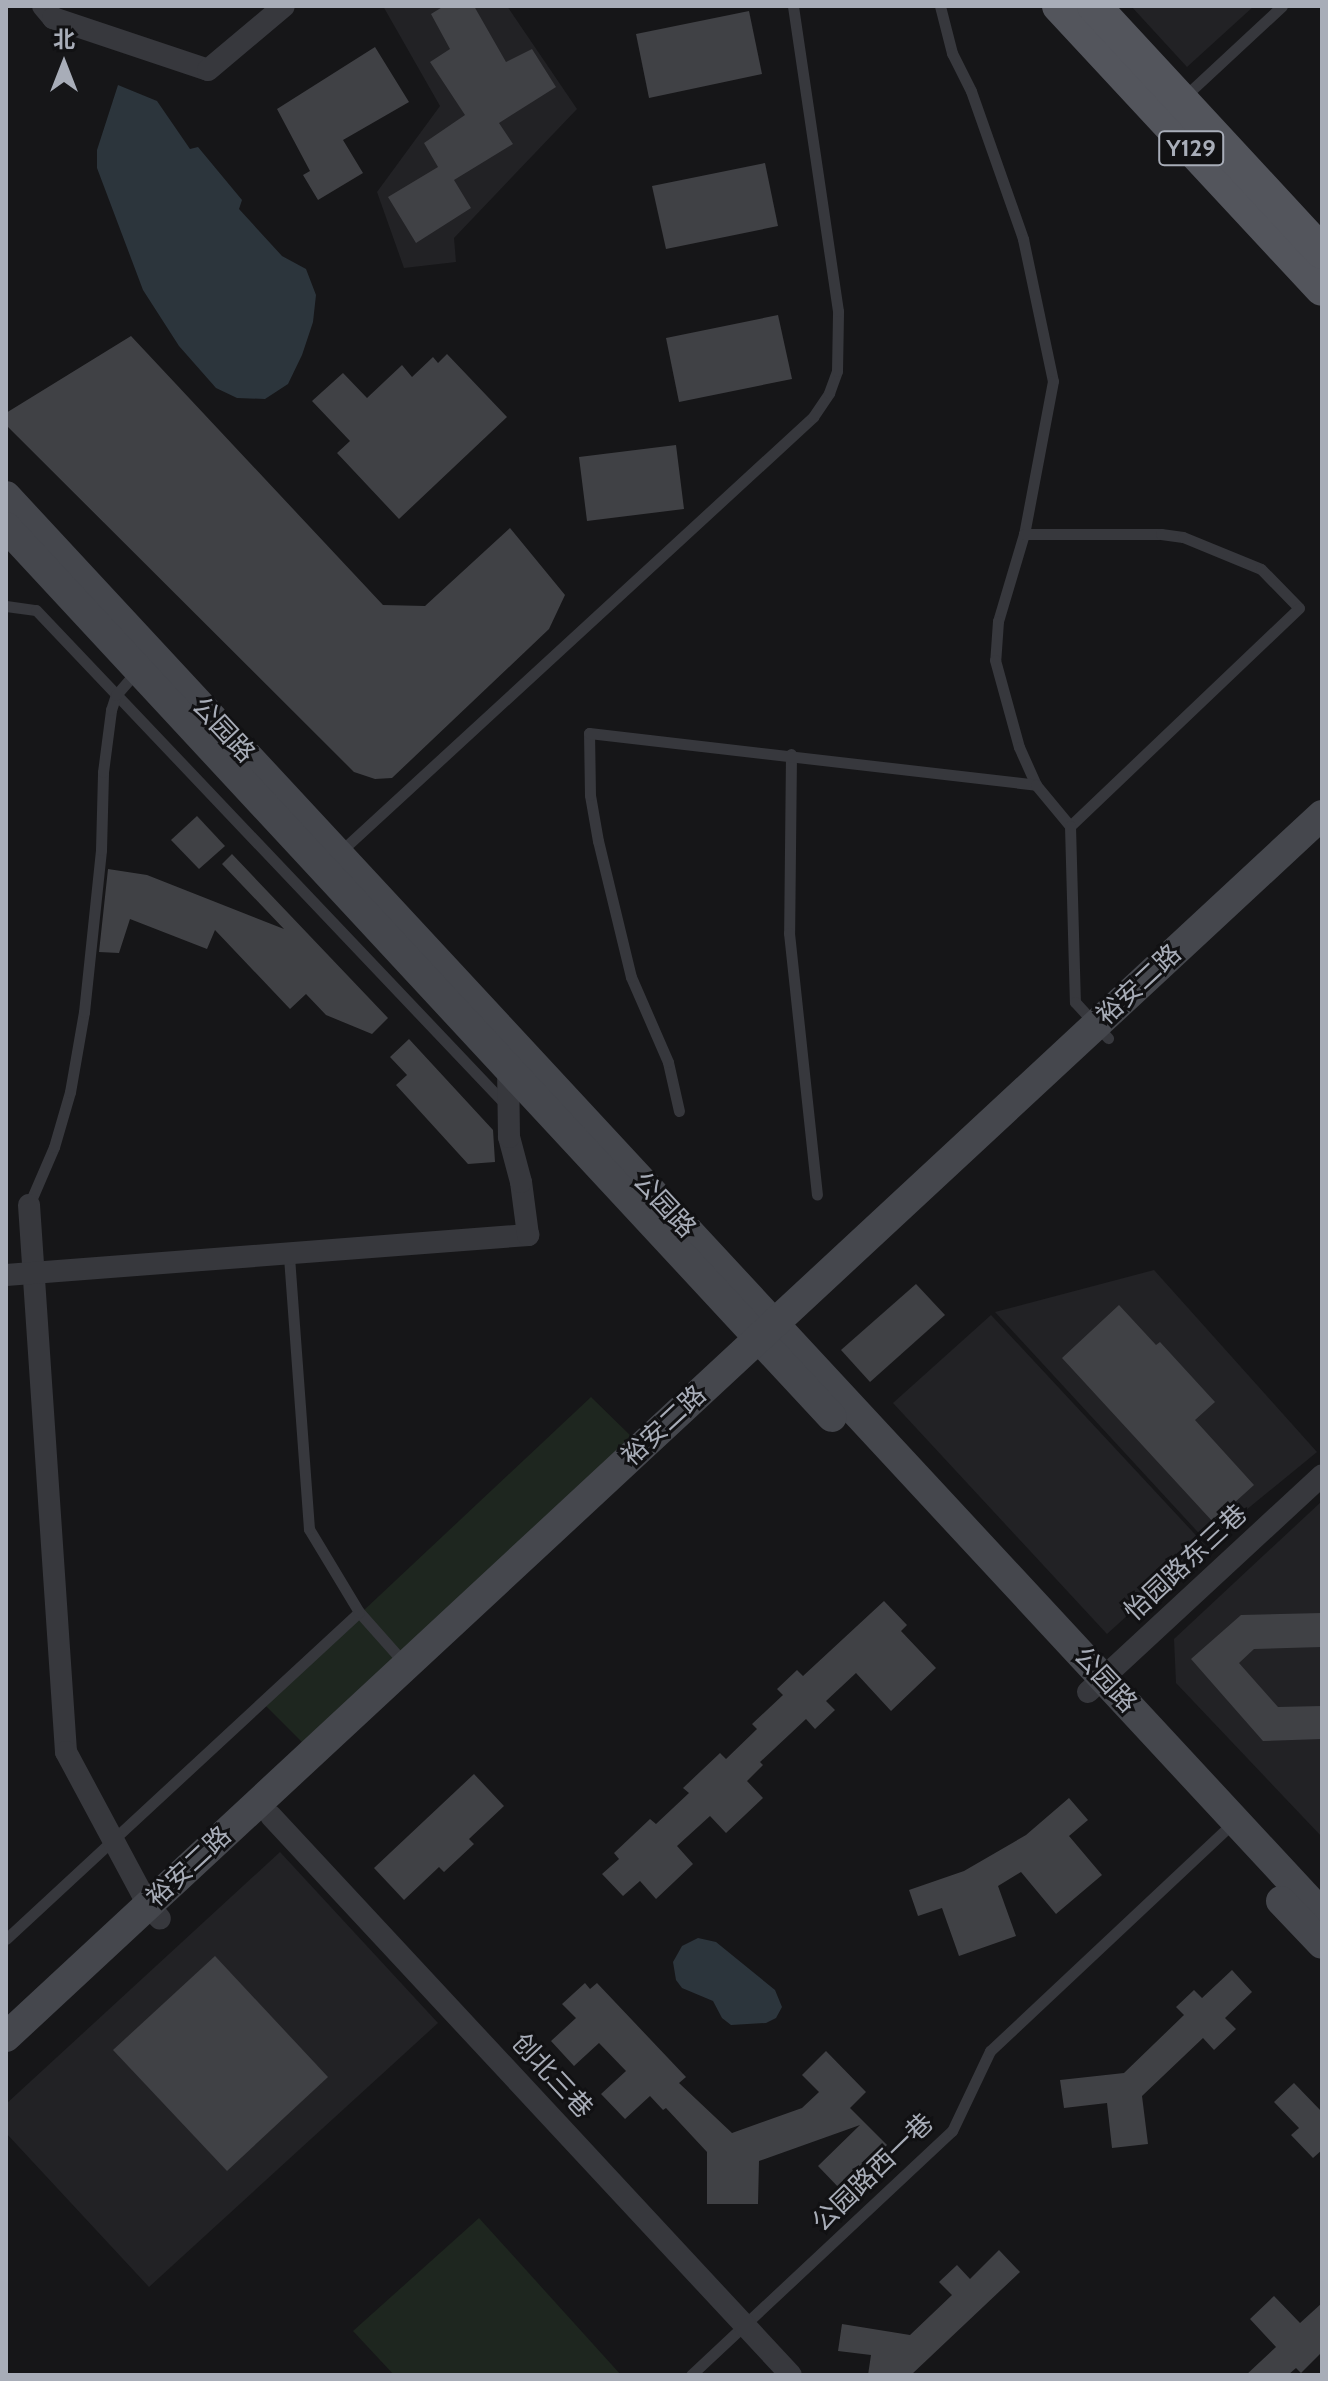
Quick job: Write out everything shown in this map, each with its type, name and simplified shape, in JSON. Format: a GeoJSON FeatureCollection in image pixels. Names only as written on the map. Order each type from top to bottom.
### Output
{"type":"FeatureCollection","features":[{"type":"Feature","properties":{"kind":"main road","name":"Y129"},"geometry":{"type":"LineString","coordinates":[[1059,6],[1322,289]]}},
{"type":"Feature","properties":{"kind":"main road"},"geometry":{"type":"LineString","coordinates":[[1094,6],[1322,252]]}},
{"type":"Feature","properties":{"kind":"main road","name":"公园路"},"geometry":{"type":"LineString","coordinates":[[6,496],[338,854],[773,1338],[1228,1828],[1322,1944]]}},
{"type":"Feature","properties":{"kind":"main road","name":"公园路"},"geometry":{"type":"LineString","coordinates":[[6,527],[508,1068],[773,1338]]}},
{"type":"Feature","properties":{"kind":"main road","name":"裕安二路"},"geometry":{"type":"LineString","coordinates":[[6,2037],[271,1816],[773,1338],[1102,1032],[1322,815]]}},
{"type":"Feature","properties":{"kind":"main road","name":"裕安二路"},"geometry":{"type":"LineString","coordinates":[[1102,1032],[1322,840]]}},
{"type":"Feature","properties":{"kind":"main road","name":"裕安二路"},"geometry":{"type":"LineString","coordinates":[[6,2062],[406,1665],[773,1338]]}},
{"type":"Feature","properties":{"kind":"main road","name":"公园路"},"geometry":{"type":"LineString","coordinates":[[1228,1828],[1322,1914]]}},
{"type":"Feature","properties":{"kind":"street"},"geometry":{"type":"LineString","coordinates":[[43,6],[53,18],[208,70],[284,6]]}},
{"type":"Feature","properties":{"kind":"street"},"geometry":{"type":"LineString","coordinates":[[6,1275],[528,1235],[521,1182],[509,1137],[508,1068]]}},
{"type":"Feature","properties":{"kind":"street"},"geometry":{"type":"LineString","coordinates":[[29,1205],[66,1752],[154,1912]]}},
{"type":"Feature","properties":{"kind":"street","name":"怡园路东三巷"},"geometry":{"type":"LineString","coordinates":[[1096,1685],[1322,1475]]}},
{"type":"Feature","properties":{"kind":"street","name":"创北三巷"},"geometry":{"type":"LineString","coordinates":[[271,1816],[791,2375]]}},
{"type":"Feature","properties":{"kind":"lane"},"geometry":{"type":"LineString","coordinates":[[338,854],[813,417],[829,393],[837,371],[838,311],[793,6]]}},
{"type":"Feature","properties":{"kind":"lane"},"geometry":{"type":"LineString","coordinates":[[940,6],[952,53],[971,91],[1023,239],[1048,346],[1051,401],[1024,534],[998,621],[995,660],[1019,747],[1036,785],[1070,826],[1075,1002],[1102,1032]]}},
{"type":"Feature","properties":{"kind":"lane"},"geometry":{"type":"LineString","coordinates":[[1181,100],[1282,6]]}},
{"type":"Feature","properties":{"kind":"lane"},"geometry":{"type":"LineString","coordinates":[[1024,534],[1161,534],[1183,537],[1261,569],[1299,608],[1070,826]]}},
{"type":"Feature","properties":{"kind":"lane"},"geometry":{"type":"LineString","coordinates":[[6,606],[36,610],[508,1107]]}},
{"type":"Feature","properties":{"kind":"lane"},"geometry":{"type":"LineString","coordinates":[[29,1205],[54,1147],[70,1092],[84,1012],[99,865],[103,772],[111,710],[116,695],[138,670]]}},
{"type":"Feature","properties":{"kind":"lane"},"geometry":{"type":"LineString","coordinates":[[679,1111],[668,1062],[631,977],[598,841],[590,795],[589,733],[791,754],[1036,785]]}},
{"type":"Feature","properties":{"kind":"lane"},"geometry":{"type":"LineString","coordinates":[[791,754],[789,933],[817,1195]]}},
{"type":"Feature","properties":{"kind":"lane"},"geometry":{"type":"LineString","coordinates":[[289,1254],[309,1529],[359,1612],[406,1665]]}},
{"type":"Feature","properties":{"kind":"lane"},"geometry":{"type":"LineString","coordinates":[[6,1939],[359,1612]]}},
{"type":"Feature","properties":{"kind":"lane","name":"公园路西一巷"},"geometry":{"type":"LineString","coordinates":[[691,2375],[952,2131],[990,2051],[1228,1828]]}},
{"type":"Feature","properties":{"kind":"shaded area"},"geometry":{"type":"Polygon","coordinates":[[[383,6],[507,6],[577,109],[454,238],[456,262],[404,268],[377,192],[440,106],[383,6]]]}},
{"type":"Feature","properties":{"kind":"shaded area"},"geometry":{"type":"Polygon","coordinates":[[[1131,6],[1254,6],[1187,67],[1131,6]]]}},
{"type":"Feature","properties":{"kind":"shaded area"},"geometry":{"type":"Polygon","coordinates":[[[118,85],[157,101],[190,149],[198,147],[242,200],[239,209],[282,256],[306,269],[316,295],[313,322],[288,384],[265,399],[237,398],[216,388],[179,346],[143,290],[97,168],[97,150],[118,85]]]}},
{"type":"Feature","properties":{"kind":"shaded area"},"geometry":{"type":"Polygon","coordinates":[[[1154,1270],[1317,1452],[1207,1542],[995,1312],[1154,1270]]]}},
{"type":"Feature","properties":{"kind":"shaded area"},"geometry":{"type":"Polygon","coordinates":[[[991,1315],[1205,1545],[1107,1634],[893,1403],[991,1315]]]}},
{"type":"Feature","properties":{"kind":"shaded area"},"geometry":{"type":"Polygon","coordinates":[[[591,1397],[636,1441],[309,1749],[264,1704],[591,1397]]]}},
{"type":"Feature","properties":{"kind":"shaded area"},"geometry":{"type":"Polygon","coordinates":[[[1322,1501],[1322,1837],[1176,1683],[1174,1639],[1322,1501]]]}},
{"type":"Feature","properties":{"kind":"shaded area"},"geometry":{"type":"Polygon","coordinates":[[[280,1852],[438,2023],[149,2287],[6,2133],[6,2104],[280,1852]]]}},
{"type":"Feature","properties":{"kind":"shaded area"},"geometry":{"type":"Polygon","coordinates":[[[698,1938],[716,1942],[775,1990],[782,2007],[776,2018],[766,2023],[731,2025],[722,2018],[713,2001],[682,1988],[676,1980],[673,1962],[682,1946],[698,1938]]]}},
{"type":"Feature","properties":{"kind":"shaded area"},"geometry":{"type":"Polygon","coordinates":[[[479,2218],[621,2375],[394,2375],[353,2331],[479,2218]]]}},
{"type":"Feature","properties":{"kind":"building"},"geometry":{"type":"Polygon","coordinates":[[[444,6],[474,6],[506,62],[532,49],[556,87],[499,123],[513,144],[454,180],[471,208],[416,243],[388,197],[438,167],[424,143],[465,115],[430,62],[450,49],[431,14],[444,6]]]}},
{"type":"Feature","properties":{"kind":"building"},"geometry":{"type":"Polygon","coordinates":[[[749,11],[762,74],[649,98],[636,34],[749,11]]]}},
{"type":"Feature","properties":{"kind":"building"},"geometry":{"type":"Polygon","coordinates":[[[375,47],[409,102],[343,140],[363,173],[318,200],[303,175],[310,171],[277,109],[375,47]]]}},
{"type":"Feature","properties":{"kind":"building"},"geometry":{"type":"Polygon","coordinates":[[[765,163],[778,226],[666,249],[652,186],[765,163]]]}},
{"type":"Feature","properties":{"kind":"building"},"geometry":{"type":"Polygon","coordinates":[[[778,315],[792,379],[679,402],[666,338],[778,315]]]}},
{"type":"Feature","properties":{"kind":"building"},"geometry":{"type":"Polygon","coordinates":[[[131,336],[383,605],[425,606],[510,528],[565,595],[549,629],[392,778],[375,779],[354,772],[6,425],[6,413],[131,336]]]}},
{"type":"Feature","properties":{"kind":"building"},"geometry":{"type":"Polygon","coordinates":[[[447,354],[507,417],[399,519],[337,453],[350,441],[312,401],[343,373],[367,398],[402,365],[412,377],[433,357],[438,363],[447,354]]]}},
{"type":"Feature","properties":{"kind":"building"},"geometry":{"type":"Polygon","coordinates":[[[676,445],[684,509],[587,521],[579,457],[676,445]]]}},
{"type":"Feature","properties":{"kind":"building"},"geometry":{"type":"Polygon","coordinates":[[[197,816],[225,846],[199,869],[171,840],[197,816]]]}},
{"type":"Feature","properties":{"kind":"building"},"geometry":{"type":"Polygon","coordinates":[[[232,854],[388,1018],[372,1034],[326,1015],[306,994],[290,1009],[215,930],[207,949],[130,919],[119,953],[99,952],[108,869],[147,875],[284,929],[222,864],[232,854]]]}},
{"type":"Feature","properties":{"kind":"building"},"geometry":{"type":"Polygon","coordinates":[[[409,1039],[493,1130],[495,1162],[468,1164],[396,1085],[407,1075],[390,1057],[409,1039]]]}},
{"type":"Feature","properties":{"kind":"building"},"geometry":{"type":"Polygon","coordinates":[[[916,1284],[945,1315],[870,1382],[841,1350],[916,1284]]]}},
{"type":"Feature","properties":{"kind":"building"},"geometry":{"type":"Polygon","coordinates":[[[1119,1305],[1156,1345],[1160,1342],[1215,1402],[1195,1420],[1254,1485],[1213,1522],[1062,1358],[1119,1305]]]}},
{"type":"Feature","properties":{"kind":"building"},"geometry":{"type":"Polygon","coordinates":[[[884,1601],[907,1625],[901,1631],[936,1668],[891,1711],[856,1673],[826,1701],[835,1710],[815,1729],[806,1719],[760,1762],[763,1765],[747,1781],[763,1798],[726,1833],[710,1816],[677,1846],[693,1864],[656,1899],[640,1881],[623,1896],[602,1874],[619,1859],[614,1853],[650,1819],[656,1824],[689,1793],[683,1788],[720,1753],[726,1759],[757,1729],[752,1724],[783,1695],[777,1689],[797,1670],[803,1676],[884,1601]]]}},
{"type":"Feature","properties":{"kind":"building"},"geometry":{"type":"Polygon","coordinates":[[[1322,1613],[1322,1647],[1254,1649],[1239,1663],[1278,1707],[1322,1706],[1322,1739],[1263,1741],[1191,1659],[1241,1615],[1322,1613]]]}},
{"type":"Feature","properties":{"kind":"building"},"geometry":{"type":"Polygon","coordinates":[[[474,1774],[504,1806],[469,1839],[474,1844],[444,1872],[439,1867],[404,1900],[374,1868],[474,1774]]]}},
{"type":"Feature","properties":{"kind":"building"},"geometry":{"type":"Polygon","coordinates":[[[1069,1798],[1088,1820],[1069,1836],[1102,1875],[1056,1914],[1021,1872],[998,1886],[1016,1936],[959,1956],[942,1908],[918,1916],[909,1890],[964,1871],[1026,1835],[1069,1798]]]}},
{"type":"Feature","properties":{"kind":"building"},"geometry":{"type":"Polygon","coordinates":[[[215,1956],[328,2077],[227,2171],[113,2050],[215,1956]]]}},
{"type":"Feature","properties":{"kind":"building"},"geometry":{"type":"Polygon","coordinates":[[[1232,1970],[1252,1992],[1225,2018],[1236,2029],[1214,2050],[1203,2038],[1142,2096],[1148,2144],[1112,2148],[1107,2103],[1064,2108],[1060,2080],[1124,2073],[1184,2015],[1176,2007],[1194,1990],[1202,1998],[1232,1970]]]}},
{"type":"Feature","properties":{"kind":"building"},"geometry":{"type":"Polygon","coordinates":[[[585,1983],[590,1989],[597,1983],[686,2077],[679,2083],[732,2133],[802,2108],[819,2092],[802,2075],[826,2051],[866,2092],[850,2108],[887,2145],[841,2190],[818,2166],[860,2125],[759,2161],[758,2204],[707,2204],[707,2152],[666,2108],[663,2110],[650,2096],[625,2119],[601,2094],[626,2071],[599,2043],[574,2066],[551,2041],[576,2018],[562,2004],[585,1983]]]}},
{"type":"Feature","properties":{"kind":"building"},"geometry":{"type":"Polygon","coordinates":[[[1294,2083],[1322,2112],[1322,2150],[1313,2158],[1291,2135],[1299,2128],[1274,2102],[1294,2083]]]}},
{"type":"Feature","properties":{"kind":"building"},"geometry":{"type":"Polygon","coordinates":[[[999,2250],[1020,2272],[911,2375],[868,2375],[871,2355],[838,2351],[842,2324],[910,2335],[952,2295],[939,2282],[957,2265],[970,2279],[999,2250]]]}},
{"type":"Feature","properties":{"kind":"building"},"geometry":{"type":"Polygon","coordinates":[[[1274,2296],[1300,2323],[1322,2303],[1322,2352],[1301,2373],[1296,2368],[1288,2375],[1246,2375],[1276,2347],[1250,2319],[1274,2296]]]}}]}
